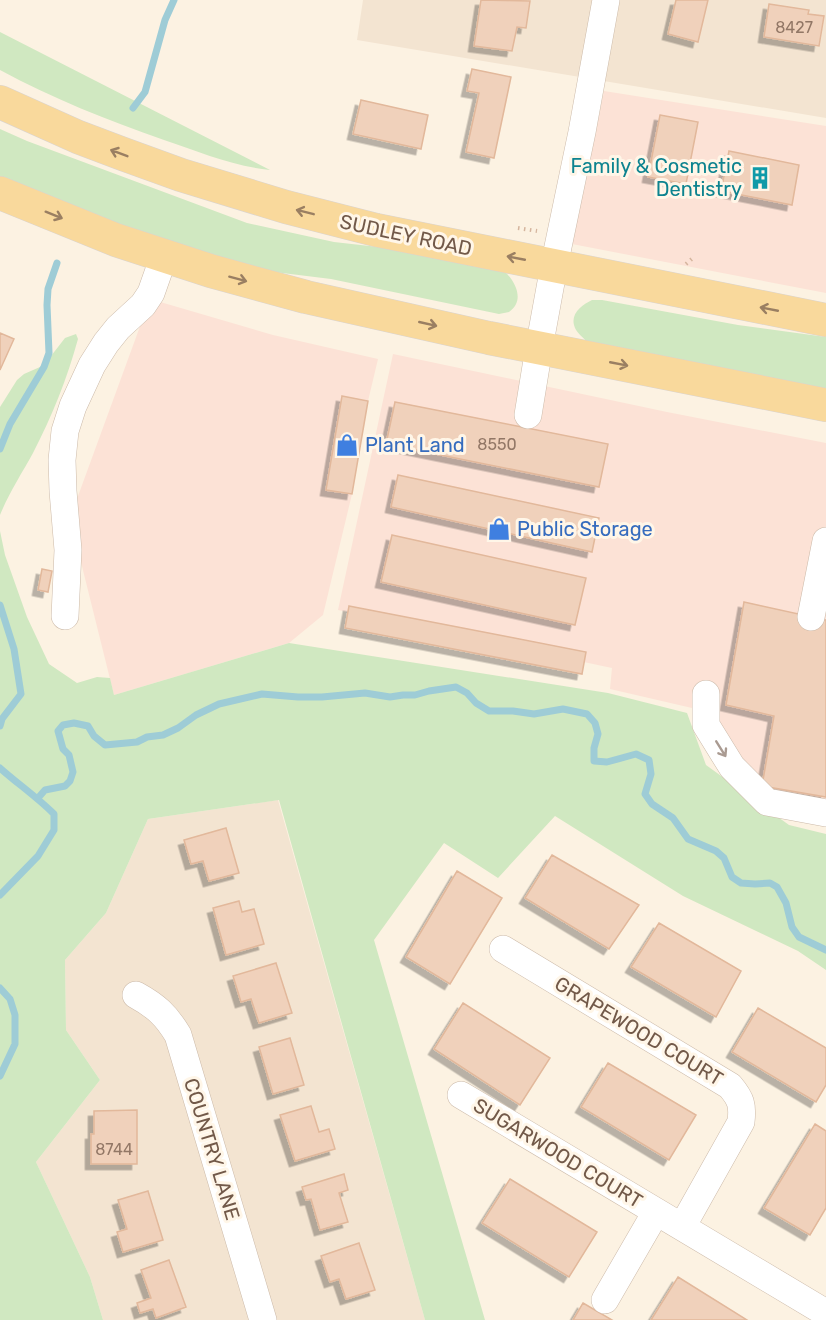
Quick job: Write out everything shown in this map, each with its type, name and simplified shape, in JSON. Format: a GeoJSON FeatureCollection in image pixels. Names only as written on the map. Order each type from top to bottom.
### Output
{"type":"FeatureCollection","features":[{"type":"Feature","properties":{"kind":"main road","name":"SUDLEY ROAD"},"geometry":{"type":"LineString","coordinates":[[0,102],[123,154],[181,175],[286,207],[376,230],[826,320]]}},
{"type":"Feature","properties":{"kind":"main road"},"geometry":{"type":"LineString","coordinates":[[0,193],[116,240],[211,272],[306,297],[489,338],[826,405]]}},
{"type":"Feature","properties":{"kind":"street"},"geometry":{"type":"LineString","coordinates":[[528,416],[538,348],[606,0]]}},
{"type":"Feature","properties":{"kind":"street"},"geometry":{"type":"LineString","coordinates":[[65,616],[68,550],[62,460],[66,431],[73,406],[92,364],[112,335],[151,294],[164,256]]}},
{"type":"Feature","properties":{"kind":"street"},"geometry":{"type":"LineString","coordinates":[[811,616],[826,541]]}},
{"type":"Feature","properties":{"kind":"street"},"geometry":{"type":"LineString","coordinates":[[706,694],[706,725],[732,767],[767,802],[826,813]]}},
{"type":"Feature","properties":{"kind":"street","name":"GRAPEWOOD COURT"},"geometry":{"type":"LineString","coordinates":[[503,949],[730,1086],[739,1096],[743,1109],[741,1122],[682,1227]]}},
{"type":"Feature","properties":{"kind":"street","name":"COUNTRY LANE"},"geometry":{"type":"LineString","coordinates":[[136,995],[160,1011],[178,1035],[263,1320]]}},
{"type":"Feature","properties":{"kind":"street","name":"SUGARWOOD COURT"},"geometry":{"type":"LineString","coordinates":[[460,1095],[822,1311]]}},
{"type":"Feature","properties":{"kind":"street","name":"SUGARWOOD COURT"},"geometry":{"type":"LineString","coordinates":[[605,1300],[656,1212]]}},
{"type":"Feature","properties":{"kind":"shaded area"},"geometry":{"type":"Polygon","coordinates":[[[363,0],[826,0],[826,118],[357,40],[363,0]]]}},
{"type":"Feature","properties":{"kind":"shaded area"},"geometry":{"type":"Polygon","coordinates":[[[604,91],[826,126],[826,293],[572,244],[604,91]]]}},
{"type":"Feature","properties":{"kind":"shaded area"},"geometry":{"type":"Polygon","coordinates":[[[150,299],[273,335],[378,359],[368,401],[342,397],[326,489],[352,494],[323,615],[289,643],[114,695],[70,518],[150,299]]]}},
{"type":"Feature","properties":{"kind":"shaded area"},"geometry":{"type":"Polygon","coordinates":[[[393,354],[826,443],[826,827],[795,817],[704,739],[692,708],[610,689],[612,668],[338,610],[393,354]]]}},
{"type":"Feature","properties":{"kind":"shaded area"},"geometry":{"type":"Polygon","coordinates":[[[278,800],[425,1320],[103,1320],[90,1277],[36,1162],[100,1080],[66,1030],[65,960],[106,913],[148,819],[278,800]]]}},
{"type":"Feature","properties":{"kind":"green space"},"geometry":{"type":"Polygon","coordinates":[[[0,32],[270,170],[203,154],[122,125],[20,81],[0,70],[0,32]]]}},
{"type":"Feature","properties":{"kind":"green space"},"geometry":{"type":"Polygon","coordinates":[[[0,129],[247,223],[334,242],[396,249],[505,272],[515,286],[517,303],[509,312],[499,314],[331,279],[251,269],[114,225],[0,178],[0,129]]]}},
{"type":"Feature","properties":{"kind":"green space"},"geometry":{"type":"Polygon","coordinates":[[[592,300],[738,325],[826,337],[826,392],[586,341],[576,330],[574,318],[581,307],[592,300]]]}},
{"type":"Feature","properties":{"kind":"green space"},"geometry":{"type":"Polygon","coordinates":[[[76,334],[78,339],[74,354],[53,411],[0,515],[0,407],[17,380],[40,367],[65,338],[76,334]]]}},
{"type":"Feature","properties":{"kind":"green space"},"geometry":{"type":"Polygon","coordinates":[[[0,531],[5,555],[27,617],[49,664],[77,683],[97,677],[110,678],[114,695],[289,643],[608,693],[687,713],[706,765],[789,825],[826,834],[826,970],[798,951],[683,896],[555,816],[498,878],[444,843],[374,940],[485,1320],[425,1320],[279,800],[148,819],[106,913],[65,960],[66,1030],[100,1080],[36,1162],[90,1277],[103,1320],[0,1320],[0,531]]]}},
{"type":"Feature","properties":{"kind":"building"},"geometry":{"type":"Polygon","coordinates":[[[481,0],[530,1],[526,28],[517,27],[512,51],[474,46],[481,0]]]}},
{"type":"Feature","properties":{"kind":"building"},"geometry":{"type":"Polygon","coordinates":[[[676,0],[708,0],[698,42],[668,34],[676,0]]]}},
{"type":"Feature","properties":{"kind":"building"},"geometry":{"type":"Polygon","coordinates":[[[769,4],[809,10],[808,14],[824,16],[819,46],[764,37],[769,4]]]}},
{"type":"Feature","properties":{"kind":"building"},"geometry":{"type":"Polygon","coordinates":[[[472,69],[511,77],[494,158],[466,152],[479,93],[467,91],[472,69]]]}},
{"type":"Feature","properties":{"kind":"building"},"geometry":{"type":"Polygon","coordinates":[[[361,100],[428,115],[421,149],[353,134],[361,100]]]}},
{"type":"Feature","properties":{"kind":"building"},"geometry":{"type":"Polygon","coordinates":[[[660,115],[698,122],[686,184],[648,177],[660,115]]]}},
{"type":"Feature","properties":{"kind":"building","name":"Family & Cosmetic Dentistry"},"geometry":{"type":"Polygon","coordinates":[[[729,151],[799,165],[792,205],[721,191],[729,151]]]}},
{"type":"Feature","properties":{"kind":"building"},"geometry":{"type":"Polygon","coordinates":[[[0,333],[14,339],[0,370],[0,333]]]}},
{"type":"Feature","properties":{"kind":"building","name":"Plant Land"},"geometry":{"type":"Polygon","coordinates":[[[342,396],[368,401],[352,494],[326,490],[342,396]]]}},
{"type":"Feature","properties":{"kind":"building"},"geometry":{"type":"Polygon","coordinates":[[[395,402],[608,444],[599,487],[386,444],[395,402]]]}},
{"type":"Feature","properties":{"kind":"building"},"geometry":{"type":"Polygon","coordinates":[[[398,475],[599,518],[592,552],[391,507],[398,475]]]}},
{"type":"Feature","properties":{"kind":"building"},"geometry":{"type":"Polygon","coordinates":[[[392,535],[586,578],[575,625],[381,582],[392,535]]]}},
{"type":"Feature","properties":{"kind":"building"},"geometry":{"type":"Polygon","coordinates":[[[42,569],[52,571],[48,592],[38,590],[42,569]]]}},
{"type":"Feature","properties":{"kind":"building"},"geometry":{"type":"Polygon","coordinates":[[[744,602],[826,620],[826,797],[762,786],[774,716],[726,705],[744,602]]]}},
{"type":"Feature","properties":{"kind":"building"},"geometry":{"type":"Polygon","coordinates":[[[349,606],[586,652],[582,674],[345,628],[349,606]]]}},
{"type":"Feature","properties":{"kind":"building"},"geometry":{"type":"Polygon","coordinates":[[[226,828],[239,873],[209,881],[203,861],[191,864],[184,840],[226,828]]]}},
{"type":"Feature","properties":{"kind":"building"},"geometry":{"type":"Polygon","coordinates":[[[552,855],[639,905],[609,949],[525,898],[552,855]]]}},
{"type":"Feature","properties":{"kind":"building"},"geometry":{"type":"Polygon","coordinates":[[[457,871],[502,898],[450,984],[406,957],[457,871]]]}},
{"type":"Feature","properties":{"kind":"building"},"geometry":{"type":"Polygon","coordinates":[[[239,901],[242,912],[254,909],[264,944],[226,955],[213,908],[239,901]]]}},
{"type":"Feature","properties":{"kind":"building"},"geometry":{"type":"Polygon","coordinates":[[[659,923],[741,971],[716,1017],[631,967],[659,923]]]}},
{"type":"Feature","properties":{"kind":"building"},"geometry":{"type":"Polygon","coordinates":[[[276,963],[292,1013],[259,1023],[251,999],[241,1002],[233,976],[276,963]]]}},
{"type":"Feature","properties":{"kind":"building"},"geometry":{"type":"Polygon","coordinates":[[[463,1003],[550,1058],[520,1105],[434,1049],[463,1003]]]}},
{"type":"Feature","properties":{"kind":"building"},"geometry":{"type":"Polygon","coordinates":[[[758,1008],[826,1048],[826,1085],[816,1102],[732,1052],[758,1008]]]}},
{"type":"Feature","properties":{"kind":"building"},"geometry":{"type":"Polygon","coordinates":[[[290,1038],[304,1085],[273,1094],[259,1047],[290,1038]]]}},
{"type":"Feature","properties":{"kind":"building"},"geometry":{"type":"Polygon","coordinates":[[[608,1063],[696,1115],[669,1160],[581,1107],[608,1063]]]}},
{"type":"Feature","properties":{"kind":"building"},"geometry":{"type":"Polygon","coordinates":[[[311,1106],[319,1132],[329,1129],[335,1149],[295,1161],[280,1115],[311,1106]]]}},
{"type":"Feature","properties":{"kind":"building"},"geometry":{"type":"Polygon","coordinates":[[[137,1110],[137,1164],[91,1164],[94,1111],[137,1110]]]}},
{"type":"Feature","properties":{"kind":"building"},"geometry":{"type":"Polygon","coordinates":[[[815,1124],[826,1131],[826,1208],[810,1235],[764,1208],[815,1124]]]}},
{"type":"Feature","properties":{"kind":"building"},"geometry":{"type":"Polygon","coordinates":[[[344,1174],[348,1190],[339,1193],[348,1222],[320,1230],[311,1199],[306,1200],[302,1187],[344,1174]]]}},
{"type":"Feature","properties":{"kind":"building"},"geometry":{"type":"Polygon","coordinates":[[[510,1179],[597,1232],[569,1277],[482,1223],[510,1179]]]}},
{"type":"Feature","properties":{"kind":"building"},"geometry":{"type":"Polygon","coordinates":[[[148,1191],[163,1240],[123,1252],[117,1232],[127,1229],[118,1200],[148,1191]]]}},
{"type":"Feature","properties":{"kind":"building"},"geometry":{"type":"Polygon","coordinates":[[[359,1243],[375,1290],[346,1299],[339,1279],[330,1282],[321,1256],[359,1243]]]}},
{"type":"Feature","properties":{"kind":"building"},"geometry":{"type":"Polygon","coordinates":[[[169,1260],[186,1307],[156,1318],[153,1309],[140,1313],[137,1303],[151,1298],[141,1270],[169,1260]]]}},
{"type":"Feature","properties":{"kind":"building"},"geometry":{"type":"Polygon","coordinates":[[[678,1277],[747,1320],[651,1320],[678,1277]]]}},
{"type":"Feature","properties":{"kind":"building"},"geometry":{"type":"Polygon","coordinates":[[[583,1303],[612,1320],[573,1320],[583,1303]]]}},
{"type":"Feature","properties":{"kind":"waterway"},"geometry":{"type":"LineString","coordinates":[[133,108],[145,92],[165,20],[174,0]]}},
{"type":"Feature","properties":{"kind":"waterway"},"geometry":{"type":"LineString","coordinates":[[0,449],[10,424],[44,367],[49,353],[48,289],[57,263]]}},
{"type":"Feature","properties":{"kind":"waterway"},"geometry":{"type":"LineString","coordinates":[[0,605],[14,649],[21,694],[2,719],[0,726]]}},
{"type":"Feature","properties":{"kind":"waterway"},"geometry":{"type":"LineString","coordinates":[[38,798],[45,790],[65,786],[70,781],[73,772],[69,755],[63,749],[58,731],[63,725],[74,723],[88,726],[94,736],[105,745],[137,742],[147,737],[163,735],[219,704],[262,694],[322,697],[365,693],[390,697],[456,687],[489,711],[534,714],[563,709],[587,714],[595,723],[598,734],[594,748],[594,761],[607,762],[636,754],[649,760],[651,774],[645,794],[652,804],[673,818],[688,839],[716,851],[724,858],[732,877],[741,883],[770,883],[777,887],[786,903],[792,927],[799,937],[826,950]]}},
{"type":"Feature","properties":{"kind":"waterway"},"geometry":{"type":"LineString","coordinates":[[0,768],[54,814],[54,830],[38,856],[0,895]]}},
{"type":"Feature","properties":{"kind":"waterway"},"geometry":{"type":"LineString","coordinates":[[0,988],[10,999],[15,1015],[15,1044],[0,1076]]}},
{"type":"Feature","properties":{"kind":"place","name":"Family & Cosmetic Dentistry"},"geometry":{"type":"Point","coordinates":[760,178]}},
{"type":"Feature","properties":{"kind":"place","name":"Plant Land"},"geometry":{"type":"Point","coordinates":[347,445]}},
{"type":"Feature","properties":{"kind":"place","name":"Public Storage"},"geometry":{"type":"Point","coordinates":[499,529]}}]}
